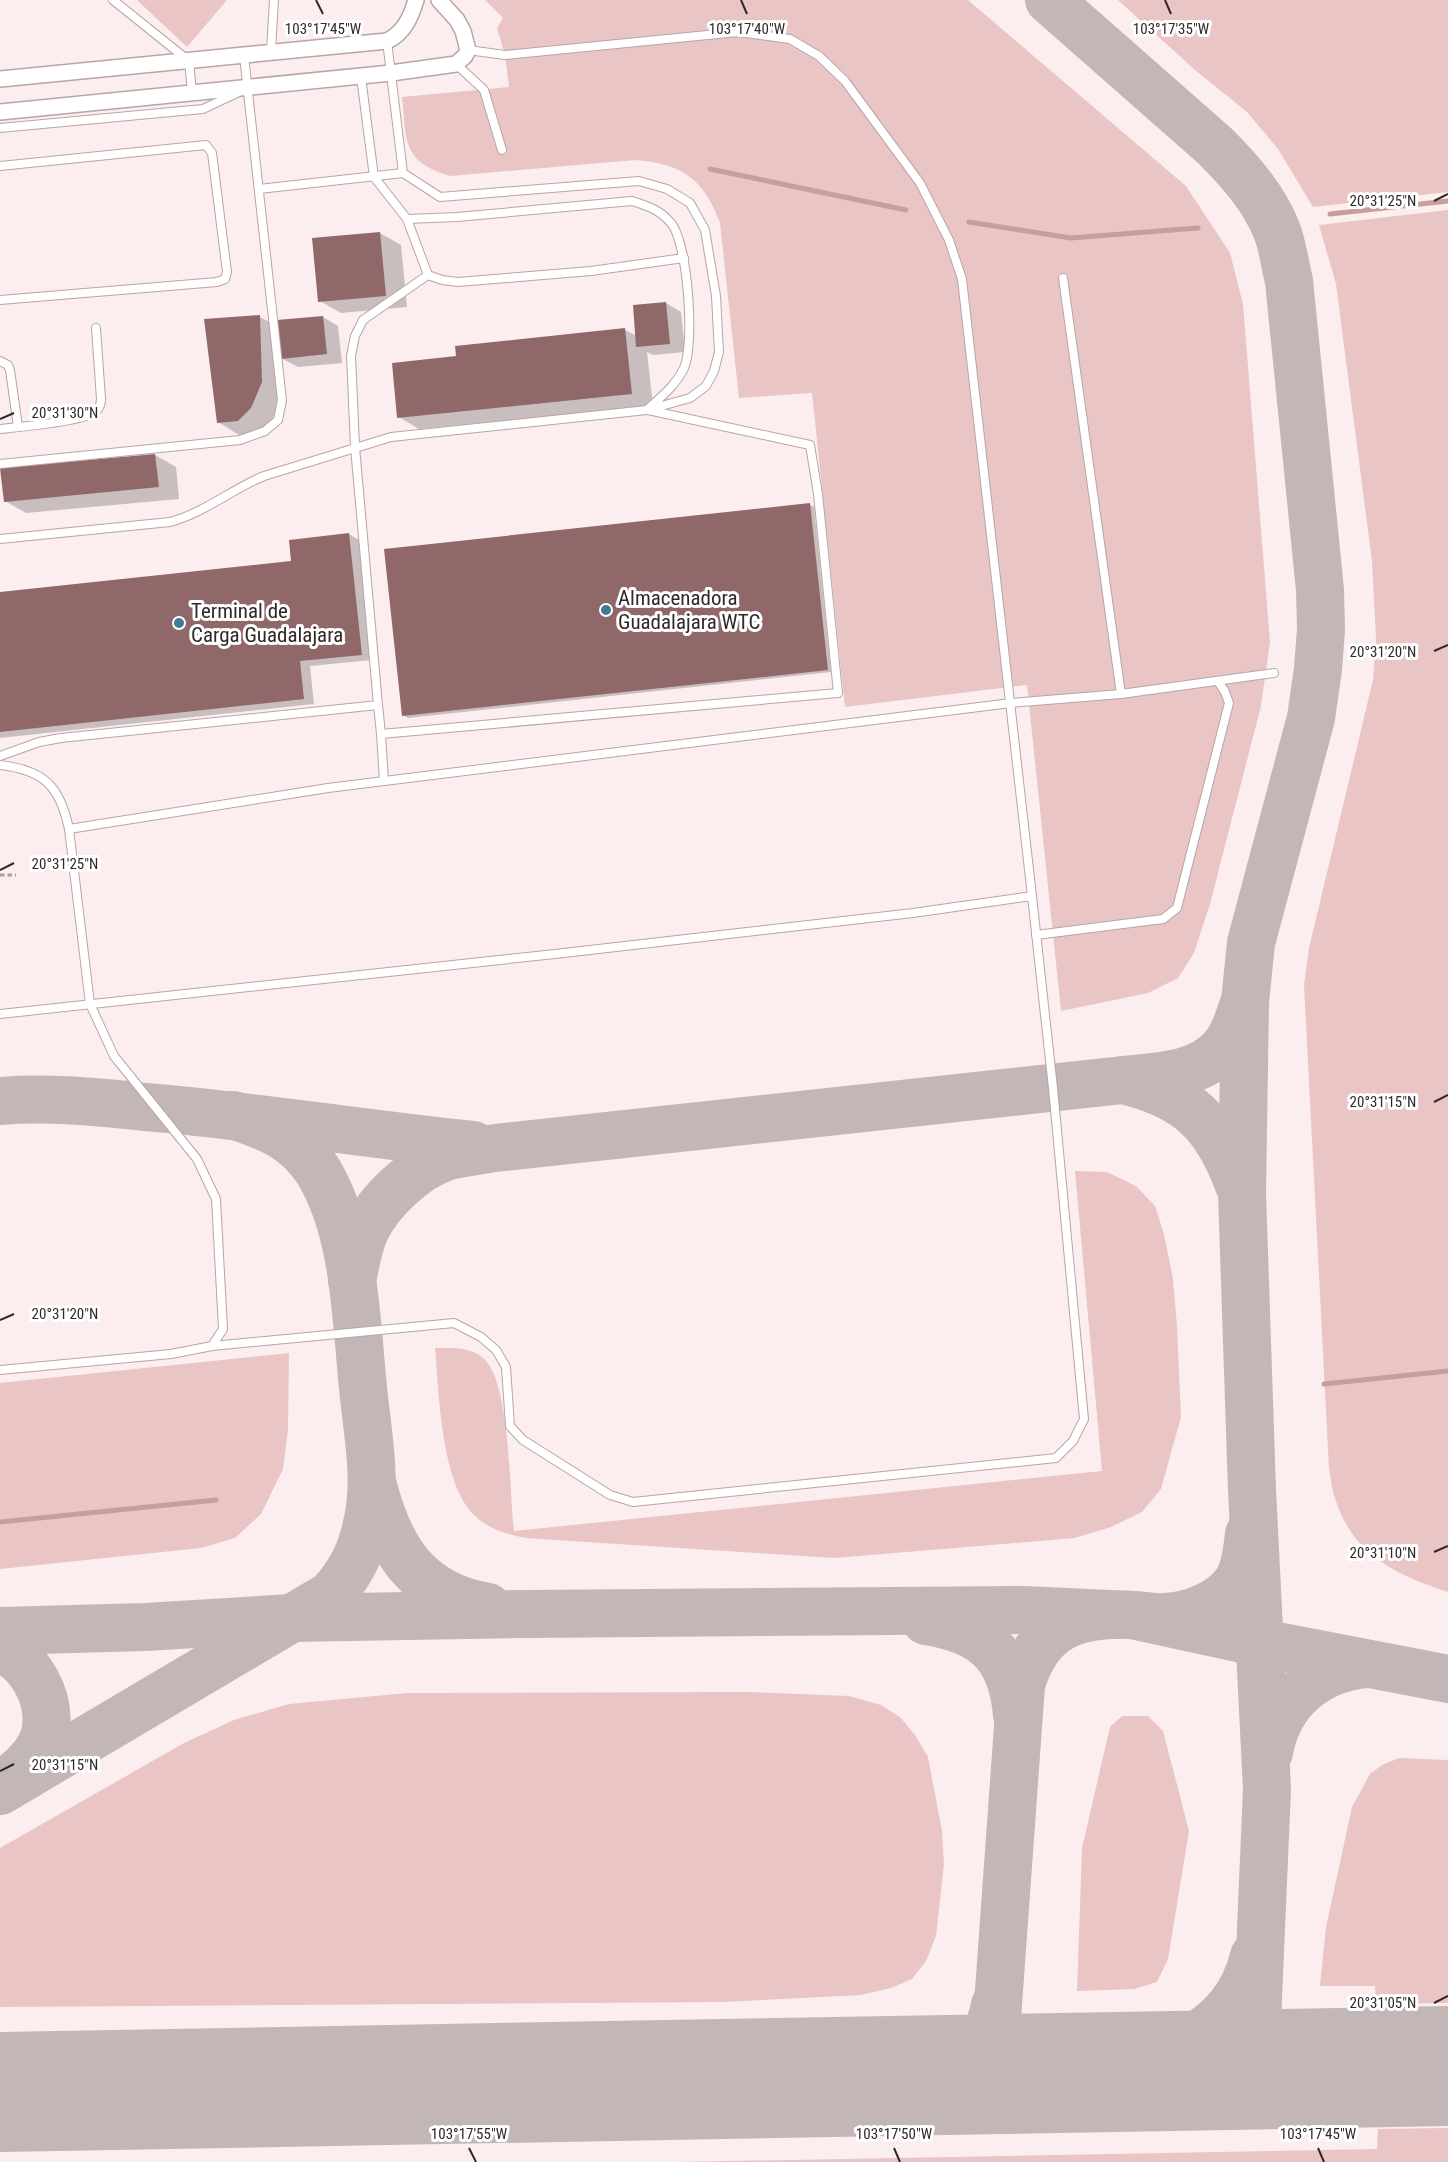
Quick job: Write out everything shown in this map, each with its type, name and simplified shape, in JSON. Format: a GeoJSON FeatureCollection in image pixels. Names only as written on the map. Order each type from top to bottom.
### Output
{"type":"FeatureCollection","features":[{"type":"Feature","properties":{"kind":"street"},"geometry":{"type":"LineString","coordinates":[[0,79],[387,40],[395,37],[411,16],[416,0]]}},
{"type":"Feature","properties":{"kind":"street"},"geometry":{"type":"LineString","coordinates":[[0,112],[391,74],[456,64],[468,50],[463,31],[457,20],[439,0]]}},
{"type":"Feature","properties":{"kind":"lane"},"geometry":{"type":"LineString","coordinates":[[113,0],[189,61],[192,93]]}},
{"type":"Feature","properties":{"kind":"lane"},"geometry":{"type":"LineString","coordinates":[[271,51],[274,0]]}},
{"type":"Feature","properties":{"kind":"lane"},"geometry":{"type":"LineString","coordinates":[[0,1370],[171,1354],[212,1346],[454,1323],[482,1337],[496,1350],[506,1367],[510,1426],[523,1440],[610,1495],[633,1502],[1056,1458],[1073,1441],[1084,1419],[1053,1088],[1011,703],[962,279],[950,240],[920,183],[845,81],[819,56],[790,39],[738,32],[505,55],[468,50]]}},
{"type":"Feature","properties":{"kind":"lane"},"geometry":{"type":"LineString","coordinates":[[387,40],[403,173]]}},
{"type":"Feature","properties":{"kind":"lane"},"geometry":{"type":"LineString","coordinates":[[0,464],[240,440],[265,431],[278,420],[282,400],[244,56]]}},
{"type":"Feature","properties":{"kind":"lane"},"geometry":{"type":"LineString","coordinates":[[456,64],[484,90],[502,150]]}},
{"type":"Feature","properties":{"kind":"lane"},"geometry":{"type":"LineString","coordinates":[[361,77],[374,177],[407,219],[428,275],[458,282],[591,271],[684,258]]}},
{"type":"Feature","properties":{"kind":"lane"},"geometry":{"type":"LineString","coordinates":[[0,128],[203,109],[247,88]]}},
{"type":"Feature","properties":{"kind":"lane"},"geometry":{"type":"LineString","coordinates":[[0,166],[206,145],[212,153],[227,272],[225,279],[217,282],[0,300]]}},
{"type":"Feature","properties":{"kind":"lane"},"geometry":{"type":"LineString","coordinates":[[0,539],[170,522],[183,518],[246,483],[391,437],[647,410],[690,398],[705,386],[714,371],[719,352],[716,296],[705,230],[690,203],[667,189],[639,181],[440,197],[403,173],[259,189]]}},
{"type":"Feature","properties":{"kind":"lane"},"geometry":{"type":"LineString","coordinates":[[407,219],[448,218],[632,201],[655,208],[673,225],[684,258],[690,348],[685,366],[673,386],[647,410]]}},
{"type":"Feature","properties":{"kind":"lane"},"geometry":{"type":"LineString","coordinates":[[384,781],[355,447],[351,356],[355,336],[363,320],[428,275]]}},
{"type":"Feature","properties":{"kind":"lane"},"geometry":{"type":"LineString","coordinates":[[1063,278],[1120,694]]}},
{"type":"Feature","properties":{"kind":"lane"},"geometry":{"type":"LineString","coordinates":[[0,429],[84,417],[91,415],[101,406],[96,328]]}},
{"type":"Feature","properties":{"kind":"lane"},"geometry":{"type":"LineString","coordinates":[[0,361],[8,365],[10,370],[18,427]]}},
{"type":"Feature","properties":{"kind":"lane"},"geometry":{"type":"LineString","coordinates":[[381,734],[838,693],[818,494],[810,445],[647,410]]}},
{"type":"Feature","properties":{"kind":"lane"},"geometry":{"type":"LineString","coordinates":[[69,829],[327,788],[1011,703],[1120,694],[1274,673]]}},
{"type":"Feature","properties":{"kind":"lane"},"geometry":{"type":"LineString","coordinates":[[1036,935],[1163,919],[1177,908],[1228,703],[1225,692],[1218,681]]}},
{"type":"Feature","properties":{"kind":"lane"},"geometry":{"type":"LineString","coordinates":[[0,756],[39,742],[61,738],[378,705]]}},
{"type":"Feature","properties":{"kind":"lane"},"geometry":{"type":"LineString","coordinates":[[0,765],[25,769],[41,776],[60,798],[69,829],[90,1004],[114,1056],[197,1159],[216,1199],[223,1329],[212,1346]]}},
{"type":"Feature","properties":{"kind":"lane"},"geometry":{"type":"LineString","coordinates":[[0,1014],[913,913],[1032,896]]}},
{"type":"Feature","properties":{"kind":"path"},"geometry":{"type":"LineString","coordinates":[[0,875],[16,874]]}},
{"type":"Feature","properties":{"kind":"shaded area"},"geometry":{"type":"Polygon","coordinates":[[[137,0],[227,0],[187,47],[137,0]]]}},
{"type":"Feature","properties":{"kind":"shaded area"},"geometry":{"type":"Polygon","coordinates":[[[485,0],[968,0],[1186,186],[1230,253],[1243,304],[1270,642],[1261,706],[1210,904],[1194,953],[1178,978],[1148,993],[1061,1011],[1027,685],[845,707],[812,393],[739,398],[720,223],[707,195],[699,185],[679,170],[666,165],[636,160],[450,176],[423,164],[415,156],[406,137],[402,97],[509,87],[505,55],[497,28],[503,18],[485,0]]]}},
{"type":"Feature","properties":{"kind":"shaded area"},"geometry":{"type":"Polygon","coordinates":[[[1118,0],[1448,0],[1448,192],[1313,207],[1278,149],[1247,112],[1195,70],[1118,0]]]}},
{"type":"Feature","properties":{"kind":"shaded area"},"geometry":{"type":"Polygon","coordinates":[[[1448,210],[1448,1592],[1395,1570],[1366,1549],[1344,1520],[1334,1493],[1329,1469],[1304,985],[1309,948],[1373,680],[1376,640],[1372,561],[1336,284],[1319,225],[1448,210]]]}},
{"type":"Feature","properties":{"kind":"shaded area"},"geometry":{"type":"Polygon","coordinates":[[[1075,1171],[1107,1172],[1136,1186],[1155,1206],[1164,1234],[1173,1279],[1181,1417],[1161,1489],[1142,1512],[1111,1527],[1075,1538],[834,1558],[525,1538],[492,1528],[475,1516],[464,1501],[448,1461],[440,1412],[435,1348],[460,1348],[472,1351],[483,1358],[492,1370],[504,1413],[514,1531],[1102,1471],[1075,1171]]]}},
{"type":"Feature","properties":{"kind":"shaded area"},"geometry":{"type":"Polygon","coordinates":[[[289,1353],[288,1429],[283,1469],[261,1514],[235,1538],[201,1548],[0,1569],[0,1383],[289,1353]]]}},
{"type":"Feature","properties":{"kind":"shaded area"},"geometry":{"type":"Polygon","coordinates":[[[749,1692],[849,1696],[881,1705],[900,1717],[915,1735],[928,1757],[942,1831],[944,1864],[936,1936],[926,1961],[912,1979],[891,1988],[861,1995],[725,2002],[0,2007],[0,1848],[184,1743],[234,1720],[289,1704],[407,1693],[749,1692]]]}},
{"type":"Feature","properties":{"kind":"shaded area"},"geometry":{"type":"Polygon","coordinates":[[[1122,1716],[1148,1716],[1163,1731],[1189,1831],[1168,1959],[1157,1982],[1134,1989],[1077,1991],[1082,1848],[1110,1727],[1122,1716]]]}},
{"type":"Feature","properties":{"kind":"shaded area"},"geometry":{"type":"Polygon","coordinates":[[[1399,1758],[1448,1760],[1448,2003],[1376,2004],[1375,1986],[1320,1986],[1326,1927],[1352,1807],[1370,1774],[1382,1765],[1399,1758]]]}},
{"type":"Feature","properties":{"kind":"shaded area"},"geometry":{"type":"Polygon","coordinates":[[[1448,2128],[1448,2162],[675,2162],[1377,2149],[1378,2129],[1448,2128]]]}},
{"type":"Feature","properties":{"kind":"building"},"geometry":{"type":"Polygon","coordinates":[[[380,232],[386,296],[318,302],[312,238],[380,232]]]}},
{"type":"Feature","properties":{"kind":"building"},"geometry":{"type":"Polygon","coordinates":[[[666,302],[670,344],[636,347],[633,305],[666,302]]]}},
{"type":"Feature","properties":{"kind":"building"},"geometry":{"type":"Polygon","coordinates":[[[260,315],[262,382],[251,408],[238,421],[217,423],[204,319],[260,315]]]}},
{"type":"Feature","properties":{"kind":"building"},"geometry":{"type":"Polygon","coordinates":[[[323,316],[327,354],[281,359],[277,320],[323,316]]]}},
{"type":"Feature","properties":{"kind":"building"},"geometry":{"type":"Polygon","coordinates":[[[625,328],[632,394],[397,418],[392,363],[456,356],[455,346],[625,328]]]}},
{"type":"Feature","properties":{"kind":"building"},"geometry":{"type":"Polygon","coordinates":[[[155,454],[159,487],[4,502],[0,468],[155,454]]]}},
{"type":"Feature","properties":{"kind":"building","name":"Almacenadora Guadalajara WTC"},"geometry":{"type":"Polygon","coordinates":[[[810,503],[828,670],[402,716],[384,549],[810,503]]]}},
{"type":"Feature","properties":{"kind":"building","name":"Terminal de Carga Guadalajara"},"geometry":{"type":"Polygon","coordinates":[[[349,533],[362,655],[300,661],[304,699],[0,732],[0,592],[291,561],[289,540],[349,533]]]}},
{"type":"Feature","properties":{"kind":"waterway"},"geometry":{"type":"LineString","coordinates":[[710,169],[906,210]]}},
{"type":"Feature","properties":{"kind":"waterway"},"geometry":{"type":"LineString","coordinates":[[1330,214],[1448,201]]}},
{"type":"Feature","properties":{"kind":"waterway"},"geometry":{"type":"LineString","coordinates":[[969,222],[1071,238],[1198,228]]}},
{"type":"Feature","properties":{"kind":"waterway"},"geometry":{"type":"LineString","coordinates":[[1324,1384],[1448,1371]]}},
{"type":"Feature","properties":{"kind":"waterway"},"geometry":{"type":"LineString","coordinates":[[0,1522],[216,1500]]}},
{"type":"Feature","properties":{"kind":"taxiway"},"geometry":{"type":"LineString","coordinates":[[1049,0],[1215,146],[1250,186],[1272,219],[1281,243],[1289,281],[1320,590],[1321,629],[1311,718],[1251,943],[1245,1002],[1242,1193],[1252,1490],[1267,1789],[1255,2069]]}},
{"type":"Feature","properties":{"kind":"taxiway"},"geometry":{"type":"LineString","coordinates":[[1239,1185],[1221,1145],[1197,1115],[1165,1094],[1123,1080],[1164,1076],[1202,1064],[1227,1044],[1243,1006]]}},
{"type":"Feature","properties":{"kind":"taxiway"},"geometry":{"type":"LineString","coordinates":[[352,1280],[363,1237],[371,1220],[388,1197],[422,1169],[452,1155],[495,1148],[1123,1080]]}},
{"type":"Feature","properties":{"kind":"taxiway"},"geometry":{"type":"LineString","coordinates":[[0,1101],[55,1100],[109,1103],[473,1145]]}},
{"type":"Feature","properties":{"kind":"taxiway"},"geometry":{"type":"LineString","coordinates":[[0,1791],[331,1595],[352,1567],[364,1537],[372,1483],[369,1435],[352,1276],[340,1221],[318,1171],[301,1150],[270,1129],[233,1115]]}},
{"type":"Feature","properties":{"kind":"taxiway"},"geometry":{"type":"LineString","coordinates":[[373,1486],[388,1531],[398,1550],[425,1581],[464,1601],[488,1607]]}},
{"type":"Feature","properties":{"kind":"taxiway"},"geometry":{"type":"LineString","coordinates":[[993,2074],[1021,1685],[1028,1665],[1049,1636],[1077,1621],[1112,1615],[1175,1616],[1195,1611],[1223,1597],[1240,1577],[1246,1559],[1249,1534]]}},
{"type":"Feature","properties":{"kind":"taxiway"},"geometry":{"type":"LineString","coordinates":[[0,1631],[146,1627],[292,1618],[1023,1610],[1132,1615],[1261,1643],[1448,1679]]}},
{"type":"Feature","properties":{"kind":"taxiway"},"geometry":{"type":"LineString","coordinates":[[926,1621],[964,1631],[991,1648],[1009,1676],[1017,1715]]}},
{"type":"Feature","properties":{"kind":"taxiway"},"geometry":{"type":"LineString","coordinates":[[0,1648],[11,1654],[29,1670],[45,1704],[46,1728],[42,1743],[29,1762],[12,1777]]}},
{"type":"Feature","properties":{"kind":"taxiway"},"geometry":{"type":"LineString","coordinates":[[1269,1752],[1281,1717],[1302,1690],[1331,1672],[1367,1664]]}},
{"type":"Feature","properties":{"kind":"taxiway"},"geometry":{"type":"LineString","coordinates":[[1088,2072],[1167,2050],[1212,2025],[1230,2007],[1244,1984],[1254,1956]]}},
{"type":"Feature","properties":{"kind":"taxiway"},"geometry":{"type":"LineString","coordinates":[[875,2076],[933,2068],[966,2054],[979,2043],[989,2026],[995,2005]]}},
{"type":"Feature","properties":{"kind":"runway"},"geometry":{"type":"LineString","coordinates":[[0,2092],[1448,2066]]}},
{"type":"Feature","properties":{"kind":"place","name":"Almacenadora Guadalajara WTC"},"geometry":{"type":"Point","coordinates":[606,610]}},
{"type":"Feature","properties":{"kind":"place","name":"Terminal de Carga Guadalajara"},"geometry":{"type":"Point","coordinates":[179,623]}}]}
